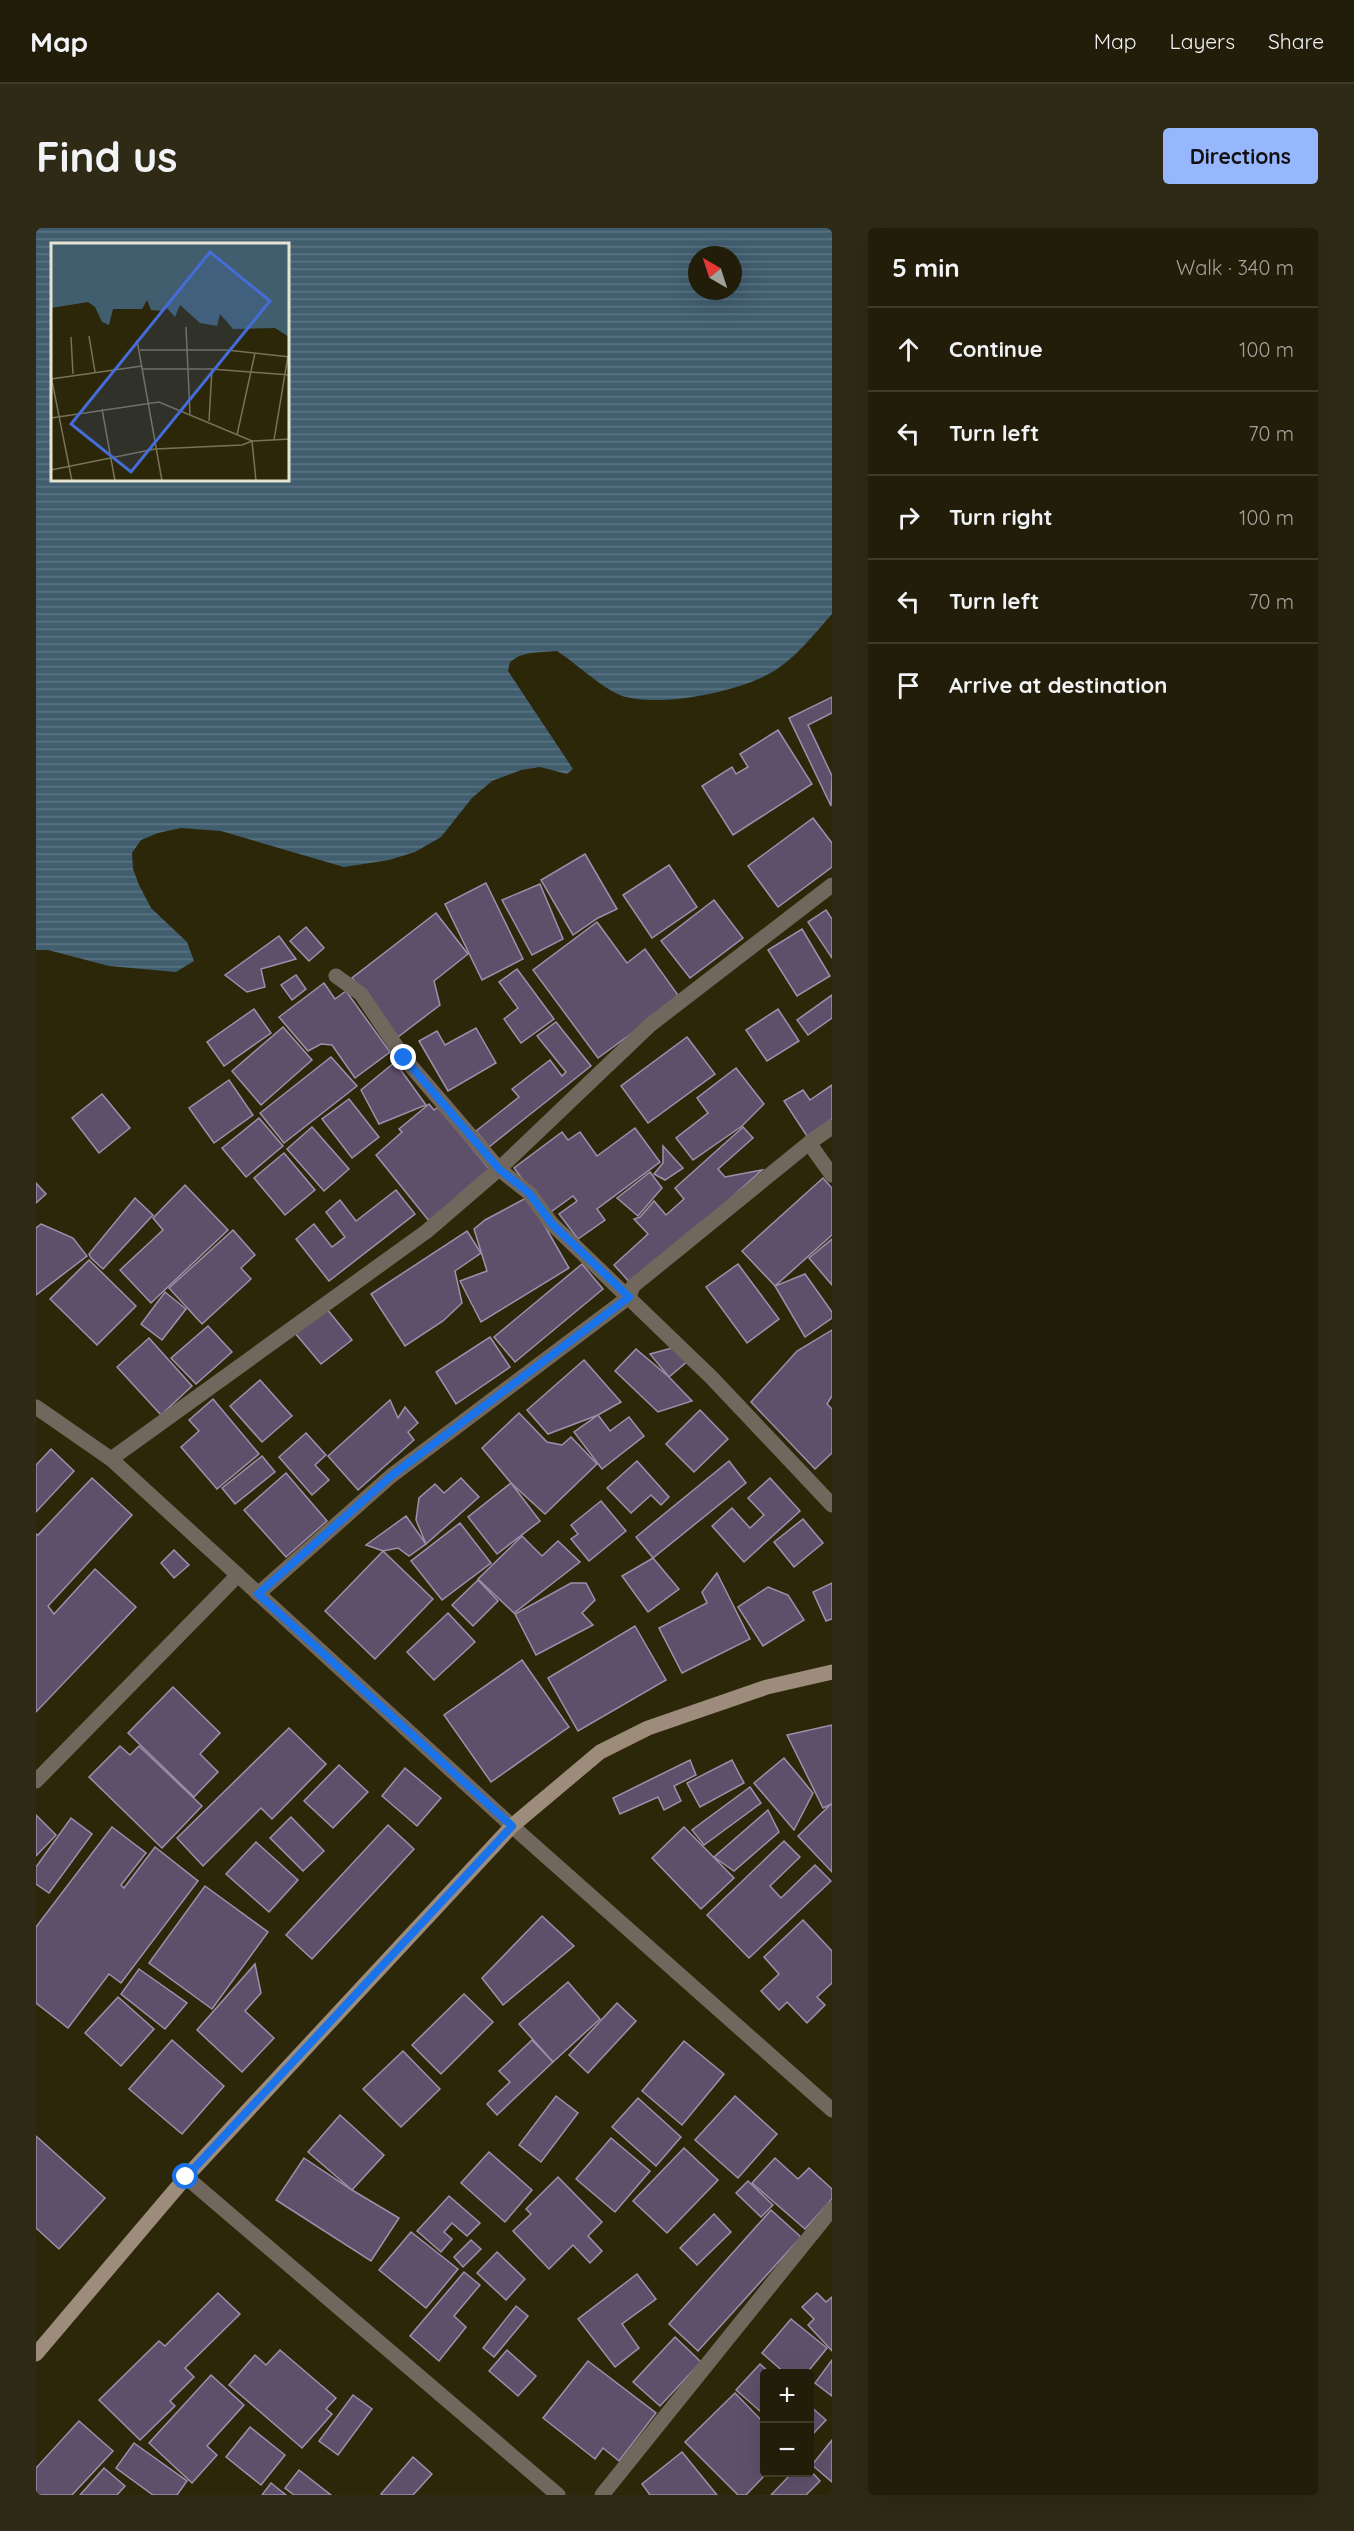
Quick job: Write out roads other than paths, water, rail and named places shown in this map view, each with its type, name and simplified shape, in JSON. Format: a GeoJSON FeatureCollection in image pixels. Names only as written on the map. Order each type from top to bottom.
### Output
{"type":"FeatureCollection","features":[{"type":"Feature","properties":{"kind":"street"},"geometry":{"type":"LineString","coordinates":[[111,1459],[427,1231],[499,1169],[650,1025],[832,885]]}},
{"type":"Feature","properties":{"kind":"street"},"geometry":{"type":"LineString","coordinates":[[336,976],[361,994],[404,1058],[499,1169],[529,1193],[552,1224],[720,1386],[832,1505]]}},
{"type":"Feature","properties":{"kind":"street"},"geometry":{"type":"LineString","coordinates":[[258,1594],[391,1476],[629,1297],[633,1286],[809,1143],[832,1127]]}},
{"type":"Feature","properties":{"kind":"street"},"geometry":{"type":"LineString","coordinates":[[809,1143],[832,1174]]}},
{"type":"Feature","properties":{"kind":"street"},"geometry":{"type":"LineString","coordinates":[[36,1407],[111,1459],[512,1826],[832,2110]]}},
{"type":"Feature","properties":{"kind":"street"},"geometry":{"type":"LineString","coordinates":[[36,1781],[238,1575]]}},
{"type":"Feature","properties":{"kind":"street"},"geometry":{"type":"LineString","coordinates":[[36,2354],[186,2177],[512,1826],[600,1752],[648,1728],[767,1687],[832,1672]]}},
{"type":"Feature","properties":{"kind":"street"},"geometry":{"type":"LineString","coordinates":[[186,2177],[558,2495]]}},
{"type":"Feature","properties":{"kind":"street"},"geometry":{"type":"LineString","coordinates":[[602,2495],[832,2209]]}},
{"type":"Feature","properties":{"kind":"water"},"geometry":{"type":"Polygon","coordinates":[[[36,228],[832,228],[832,614],[806,643],[777,669],[763,677],[703,695],[661,700],[642,700],[618,694],[557,651],[519,656],[510,662],[508,671],[573,769],[567,774],[540,767],[521,770],[492,781],[472,798],[441,837],[415,852],[389,860],[344,867],[221,831],[181,828],[158,833],[141,840],[132,853],[133,869],[139,885],[151,908],[187,942],[194,961],[176,972],[109,966],[48,950],[36,950],[36,228]]]}}]}
